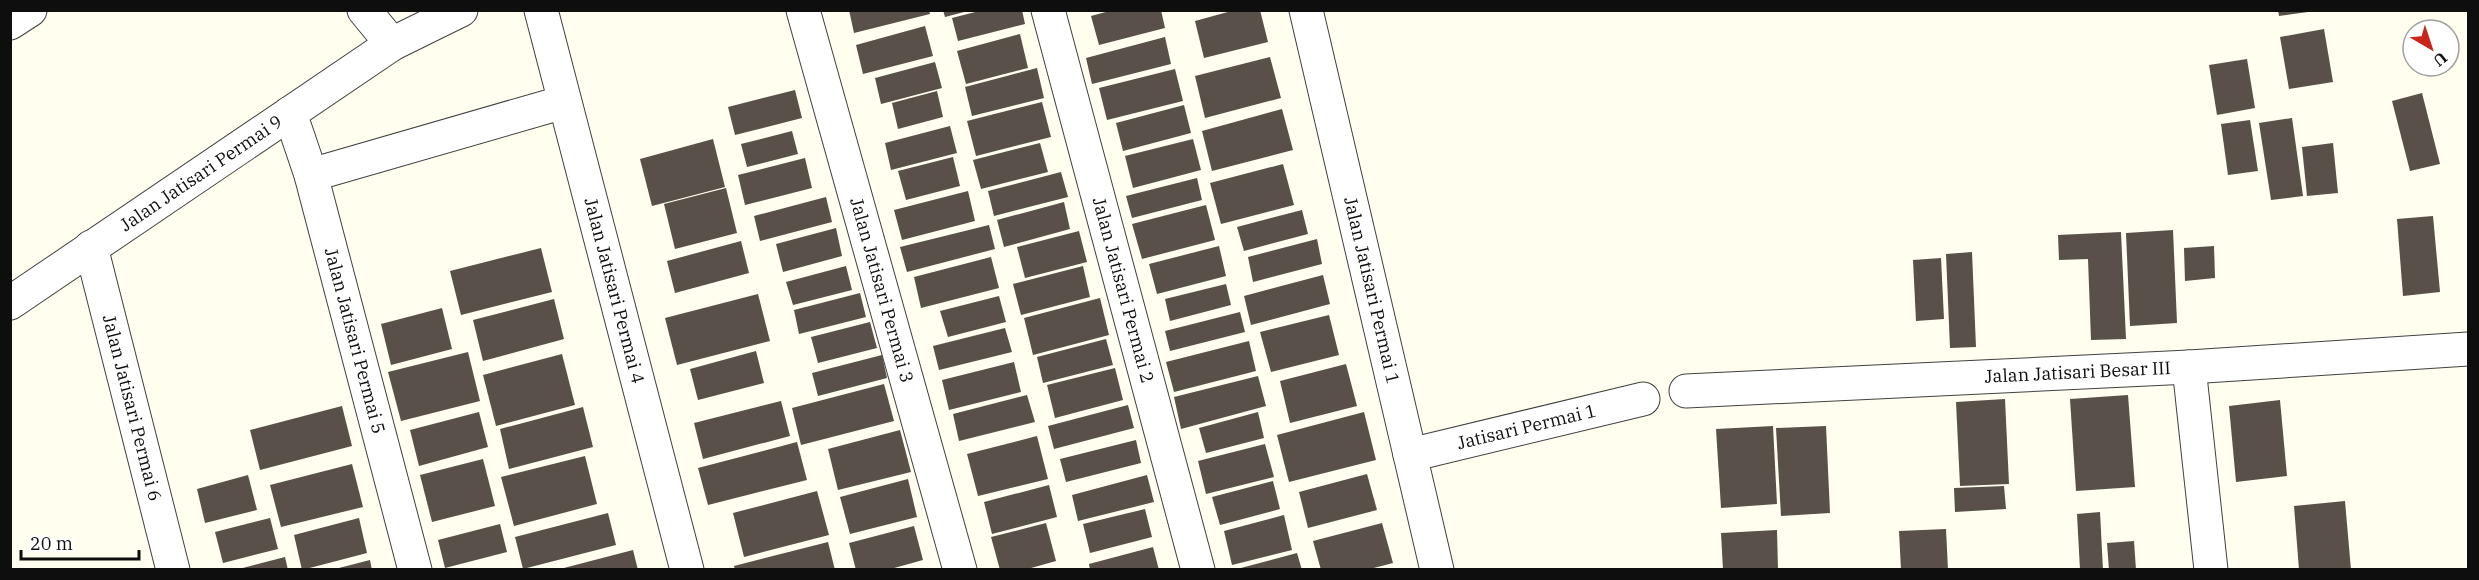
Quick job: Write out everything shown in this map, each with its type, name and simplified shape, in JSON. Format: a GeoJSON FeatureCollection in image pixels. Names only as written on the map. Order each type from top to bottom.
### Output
{"type":"FeatureCollection","features":[{"type":"Feature","properties":{"kind":"street"},"geometry":{"type":"LineString","coordinates":[[10,23],[30,10]]}},
{"type":"Feature","properties":{"kind":"street"},"geometry":{"type":"LineString","coordinates":[[364,10],[392,44]]}},
{"type":"Feature","properties":{"kind":"street","name":"Jalan Jatisari Permai 9"},"geometry":{"type":"LineString","coordinates":[[10,303],[392,44],[461,10]]}},
{"type":"Feature","properties":{"kind":"street","name":"Jalan Jatisari Permai 4"},"geometry":{"type":"LineString","coordinates":[[541,10],[687,570]]}},
{"type":"Feature","properties":{"kind":"street","name":"Jalan Jatisari Permai 3"},"geometry":{"type":"LineString","coordinates":[[804,10],[960,570]]}},
{"type":"Feature","properties":{"kind":"street","name":"Jalan Jatisari Permai 2"},"geometry":{"type":"LineString","coordinates":[[1048,10],[1198,570]]}},
{"type":"Feature","properties":{"kind":"street","name":"Jalan Jatisari Permai 1"},"geometry":{"type":"LineString","coordinates":[[1306,10],[1437,570]]}},
{"type":"Feature","properties":{"kind":"street"},"geometry":{"type":"LineString","coordinates":[[310,175],[564,102]]}},
{"type":"Feature","properties":{"kind":"street","name":"Jalan Jatisari Permai 5"},"geometry":{"type":"LineString","coordinates":[[290,113],[310,175],[415,570]]}},
{"type":"Feature","properties":{"kind":"street","name":"Jalan Jatisari Permai 6"},"geometry":{"type":"LineString","coordinates":[[91,248],[173,570]]}},
{"type":"Feature","properties":{"kind":"street","name":"Jalan Jatisari Besar III"},"geometry":{"type":"LineString","coordinates":[[1686,391],[2189,367],[2469,349]]}},
{"type":"Feature","properties":{"kind":"street"},"geometry":{"type":"LineString","coordinates":[[2189,367],[2211,570]]}},
{"type":"Feature","properties":{"kind":"street","name":"Jatisari Permai 1"},"geometry":{"type":"LineString","coordinates":[[1410,455],[1643,399]]}},
{"type":"Feature","properties":{"kind":"building"},"geometry":{"type":"Polygon","coordinates":[[[849,10],[929,10],[930,14],[854,33],[849,10]]]}},
{"type":"Feature","properties":{"kind":"building"},"geometry":{"type":"Polygon","coordinates":[[[943,10],[968,10],[968,11],[945,17],[943,10]]]}},
{"type":"Feature","properties":{"kind":"building"},"geometry":{"type":"Polygon","coordinates":[[[983,10],[1022,10],[1025,24],[958,41],[952,18],[983,10]]]}},
{"type":"Feature","properties":{"kind":"building"},"geometry":{"type":"Polygon","coordinates":[[[1113,10],[1161,10],[1165,28],[1099,45],[1091,16],[1113,10]]]}},
{"type":"Feature","properties":{"kind":"building"},"geometry":{"type":"Polygon","coordinates":[[[1235,10],[1260,10],[1268,42],[1204,58],[1195,21],[1235,10]]]}},
{"type":"Feature","properties":{"kind":"building"},"geometry":{"type":"Polygon","coordinates":[[[2278,10],[2308,10],[2308,12],[2279,16],[2278,10]]]}},
{"type":"Feature","properties":{"kind":"building"},"geometry":{"type":"Polygon","coordinates":[[[925,26],[933,56],[863,74],[856,45],[925,26]]]}},
{"type":"Feature","properties":{"kind":"building"},"geometry":{"type":"Polygon","coordinates":[[[2324,29],[2333,82],[2289,89],[2280,37],[2324,29]]]}},
{"type":"Feature","properties":{"kind":"building"},"geometry":{"type":"Polygon","coordinates":[[[1020,34],[1028,68],[966,84],[957,51],[1020,34]]]}},
{"type":"Feature","properties":{"kind":"building"},"geometry":{"type":"Polygon","coordinates":[[[1165,37],[1171,64],[1092,84],[1086,58],[1165,37]]]}},
{"type":"Feature","properties":{"kind":"building"},"geometry":{"type":"Polygon","coordinates":[[[1270,57],[1281,98],[1205,118],[1195,76],[1270,57]]]}},
{"type":"Feature","properties":{"kind":"building"},"geometry":{"type":"Polygon","coordinates":[[[2247,59],[2255,108],[2217,115],[2209,65],[2247,59]]]}},
{"type":"Feature","properties":{"kind":"building"},"geometry":{"type":"Polygon","coordinates":[[[935,62],[942,88],[881,104],[875,78],[935,62]]]}},
{"type":"Feature","properties":{"kind":"building"},"geometry":{"type":"Polygon","coordinates":[[[1037,68],[1044,98],[972,116],[965,87],[1037,68]]]}},
{"type":"Feature","properties":{"kind":"building"},"geometry":{"type":"Polygon","coordinates":[[[1175,69],[1183,101],[1107,120],[1099,88],[1175,69]]]}},
{"type":"Feature","properties":{"kind":"building"},"geometry":{"type":"Polygon","coordinates":[[[795,90],[802,118],[735,135],[728,107],[795,90]]]}},
{"type":"Feature","properties":{"kind":"building"},"geometry":{"type":"Polygon","coordinates":[[[937,91],[943,117],[898,129],[892,103],[937,91]]]}},
{"type":"Feature","properties":{"kind":"building"},"geometry":{"type":"Polygon","coordinates":[[[2422,93],[2440,164],[2410,171],[2392,101],[2422,93]]]}},
{"type":"Feature","properties":{"kind":"building"},"geometry":{"type":"Polygon","coordinates":[[[1042,102],[1051,137],[976,156],[967,121],[1042,102]]]}},
{"type":"Feature","properties":{"kind":"building"},"geometry":{"type":"Polygon","coordinates":[[[1184,105],[1191,133],[1123,151],[1116,123],[1184,105]]]}},
{"type":"Feature","properties":{"kind":"building"},"geometry":{"type":"Polygon","coordinates":[[[1282,109],[1293,150],[1212,171],[1202,131],[1282,109]]]}},
{"type":"Feature","properties":{"kind":"building"},"geometry":{"type":"Polygon","coordinates":[[[2292,118],[2303,196],[2271,200],[2259,123],[2292,118]]]}},
{"type":"Feature","properties":{"kind":"building"},"geometry":{"type":"Polygon","coordinates":[[[2250,120],[2258,171],[2228,175],[2221,124],[2250,120]]]}},
{"type":"Feature","properties":{"kind":"building"},"geometry":{"type":"Polygon","coordinates":[[[950,126],[957,153],[891,170],[885,143],[950,126]]]}},
{"type":"Feature","properties":{"kind":"building"},"geometry":{"type":"Polygon","coordinates":[[[792,131],[798,154],[747,167],[741,144],[792,131]]]}},
{"type":"Feature","properties":{"kind":"building"},"geometry":{"type":"Polygon","coordinates":[[[713,139],[725,187],[652,206],[640,159],[713,139]]]}},
{"type":"Feature","properties":{"kind":"building"},"geometry":{"type":"Polygon","coordinates":[[[1193,139],[1201,170],[1133,188],[1125,156],[1193,139]]]}},
{"type":"Feature","properties":{"kind":"building"},"geometry":{"type":"Polygon","coordinates":[[[1040,143],[1048,172],[981,189],[973,160],[1040,143]]]}},
{"type":"Feature","properties":{"kind":"building"},"geometry":{"type":"Polygon","coordinates":[[[2333,143],[2338,193],[2307,196],[2302,147],[2333,143]]]}},
{"type":"Feature","properties":{"kind":"building"},"geometry":{"type":"Polygon","coordinates":[[[953,157],[960,186],[906,200],[898,171],[953,157]]]}},
{"type":"Feature","properties":{"kind":"building"},"geometry":{"type":"Polygon","coordinates":[[[805,158],[812,188],[745,205],[738,175],[805,158]]]}},
{"type":"Feature","properties":{"kind":"building"},"geometry":{"type":"Polygon","coordinates":[[[1283,164],[1294,205],[1221,224],[1210,183],[1283,164]]]}},
{"type":"Feature","properties":{"kind":"building"},"geometry":{"type":"Polygon","coordinates":[[[1061,172],[1068,197],[994,216],[988,191],[1061,172]]]}},
{"type":"Feature","properties":{"kind":"building"},"geometry":{"type":"Polygon","coordinates":[[[1197,178],[1202,200],[1132,218],[1126,196],[1197,178]]]}},
{"type":"Feature","properties":{"kind":"building"},"geometry":{"type":"Polygon","coordinates":[[[726,188],[737,233],[675,249],[664,204],[726,188]]]}},
{"type":"Feature","properties":{"kind":"building"},"geometry":{"type":"Polygon","coordinates":[[[968,191],[975,221],[902,240],[894,210],[968,191]]]}},
{"type":"Feature","properties":{"kind":"building"},"geometry":{"type":"Polygon","coordinates":[[[826,197],[832,222],[760,241],[754,216],[826,197]]]}},
{"type":"Feature","properties":{"kind":"building"},"geometry":{"type":"Polygon","coordinates":[[[1064,202],[1070,229],[1004,247],[997,220],[1064,202]]]}},
{"type":"Feature","properties":{"kind":"building"},"geometry":{"type":"Polygon","coordinates":[[[1206,205],[1215,240],[1142,259],[1132,224],[1206,205]]]}},
{"type":"Feature","properties":{"kind":"building"},"geometry":{"type":"Polygon","coordinates":[[[1302,210],[1308,234],[1244,251],[1237,227],[1302,210]]]}},
{"type":"Feature","properties":{"kind":"building"},"geometry":{"type":"Polygon","coordinates":[[[2433,216],[2440,292],[2403,296],[2397,219],[2433,216]]]}},
{"type":"Feature","properties":{"kind":"building"},"geometry":{"type":"Polygon","coordinates":[[[989,225],[995,249],[907,272],[900,247],[989,225]]]}},
{"type":"Feature","properties":{"kind":"building"},"geometry":{"type":"Polygon","coordinates":[[[836,228],[842,256],[783,272],[776,244],[836,228]]]}},
{"type":"Feature","properties":{"kind":"building"},"geometry":{"type":"Polygon","coordinates":[[[2173,230],[2177,323],[2130,326],[2126,233],[2173,230]]]}},
{"type":"Feature","properties":{"kind":"building"},"geometry":{"type":"Polygon","coordinates":[[[1079,231],[1087,262],[1025,278],[1017,247],[1079,231]]]}},
{"type":"Feature","properties":{"kind":"building"},"geometry":{"type":"Polygon","coordinates":[[[2121,232],[2126,339],[2091,340],[2088,259],[2059,260],[2058,235],[2121,232]]]}},
{"type":"Feature","properties":{"kind":"building"},"geometry":{"type":"Polygon","coordinates":[[[1317,239],[1322,264],[1253,282],[1248,257],[1317,239]]]}},
{"type":"Feature","properties":{"kind":"building"},"geometry":{"type":"Polygon","coordinates":[[[741,241],[749,273],[675,293],[667,261],[741,241]]]}},
{"type":"Feature","properties":{"kind":"building"},"geometry":{"type":"Polygon","coordinates":[[[1219,246],[1226,276],[1157,294],[1149,264],[1219,246]]]}},
{"type":"Feature","properties":{"kind":"building"},"geometry":{"type":"Polygon","coordinates":[[[2214,246],[2215,278],[2185,281],[2184,248],[2214,246]]]}},
{"type":"Feature","properties":{"kind":"building"},"geometry":{"type":"Polygon","coordinates":[[[541,248],[552,292],[461,315],[450,271],[541,248]]]}},
{"type":"Feature","properties":{"kind":"building"},"geometry":{"type":"Polygon","coordinates":[[[1972,252],[1976,347],[1950,348],[1946,254],[1972,252]]]}},
{"type":"Feature","properties":{"kind":"building"},"geometry":{"type":"Polygon","coordinates":[[[991,257],[999,288],[921,308],[914,277],[991,257]]]}},
{"type":"Feature","properties":{"kind":"building"},"geometry":{"type":"Polygon","coordinates":[[[1941,258],[1944,319],[1916,321],[1913,260],[1941,258]]]}},
{"type":"Feature","properties":{"kind":"building"},"geometry":{"type":"Polygon","coordinates":[[[846,266],[852,290],[793,305],[786,282],[846,266]]]}},
{"type":"Feature","properties":{"kind":"building"},"geometry":{"type":"Polygon","coordinates":[[[1083,266],[1090,297],[1021,315],[1013,284],[1083,266]]]}},
{"type":"Feature","properties":{"kind":"building"},"geometry":{"type":"Polygon","coordinates":[[[1323,275],[1330,304],[1251,325],[1244,296],[1323,275]]]}},
{"type":"Feature","properties":{"kind":"building"},"geometry":{"type":"Polygon","coordinates":[[[1226,284],[1231,305],[1170,321],[1165,299],[1226,284]]]}},
{"type":"Feature","properties":{"kind":"building"},"geometry":{"type":"Polygon","coordinates":[[[860,293],[866,317],[799,334],[794,310],[860,293]]]}},
{"type":"Feature","properties":{"kind":"building"},"geometry":{"type":"Polygon","coordinates":[[[758,294],[770,341],[677,365],[665,318],[758,294]]]}},
{"type":"Feature","properties":{"kind":"building"},"geometry":{"type":"Polygon","coordinates":[[[999,296],[1006,322],[948,337],[940,311],[999,296]]]}},
{"type":"Feature","properties":{"kind":"building"},"geometry":{"type":"Polygon","coordinates":[[[1100,298],[1109,335],[1033,355],[1024,318],[1100,298]]]}},
{"type":"Feature","properties":{"kind":"building"},"geometry":{"type":"Polygon","coordinates":[[[554,299],[564,339],[483,361],[473,320],[554,299]]]}},
{"type":"Feature","properties":{"kind":"building"},"geometry":{"type":"Polygon","coordinates":[[[442,308],[452,349],[391,365],[381,324],[442,308]]]}},
{"type":"Feature","properties":{"kind":"building"},"geometry":{"type":"Polygon","coordinates":[[[1240,312],[1245,332],[1170,351],[1165,331],[1240,312]]]}},
{"type":"Feature","properties":{"kind":"building"},"geometry":{"type":"Polygon","coordinates":[[[1329,315],[1339,355],[1271,372],[1260,332],[1329,315]]]}},
{"type":"Feature","properties":{"kind":"building"},"geometry":{"type":"Polygon","coordinates":[[[870,322],[877,348],[818,363],[811,337],[870,322]]]}},
{"type":"Feature","properties":{"kind":"building"},"geometry":{"type":"Polygon","coordinates":[[[1005,328],[1012,352],[939,370],[933,346],[1005,328]]]}},
{"type":"Feature","properties":{"kind":"building"},"geometry":{"type":"Polygon","coordinates":[[[1106,339],[1113,365],[1043,383],[1037,357],[1106,339]]]}},
{"type":"Feature","properties":{"kind":"building"},"geometry":{"type":"Polygon","coordinates":[[[1249,341],[1256,371],[1174,392],[1166,362],[1249,341]]]}},
{"type":"Feature","properties":{"kind":"building"},"geometry":{"type":"Polygon","coordinates":[[[756,351],[764,383],[698,400],[690,369],[756,351]]]}},
{"type":"Feature","properties":{"kind":"building"},"geometry":{"type":"Polygon","coordinates":[[[468,352],[480,401],[401,421],[388,372],[468,352]]]}},
{"type":"Feature","properties":{"kind":"building"},"geometry":{"type":"Polygon","coordinates":[[[562,354],[575,405],[496,426],[483,375],[562,354]]]}},
{"type":"Feature","properties":{"kind":"building"},"geometry":{"type":"Polygon","coordinates":[[[882,355],[887,378],[818,396],[812,373],[882,355]]]}},
{"type":"Feature","properties":{"kind":"building"},"geometry":{"type":"Polygon","coordinates":[[[1014,362],[1021,392],[949,410],[942,380],[1014,362]]]}},
{"type":"Feature","properties":{"kind":"building"},"geometry":{"type":"Polygon","coordinates":[[[1346,364],[1357,406],[1290,423],[1280,381],[1346,364]]]}},
{"type":"Feature","properties":{"kind":"building"},"geometry":{"type":"Polygon","coordinates":[[[1115,368],[1123,400],[1055,418],[1047,385],[1115,368]]]}},
{"type":"Feature","properties":{"kind":"building"},"geometry":{"type":"Polygon","coordinates":[[[1258,376],[1266,406],[1181,429],[1174,397],[1258,376]]]}},
{"type":"Feature","properties":{"kind":"building"},"geometry":{"type":"Polygon","coordinates":[[[884,384],[894,421],[801,445],[792,408],[884,384]]]}},
{"type":"Feature","properties":{"kind":"building"},"geometry":{"type":"Polygon","coordinates":[[[1027,395],[1035,422],[959,441],[953,414],[1027,395]]]}},
{"type":"Feature","properties":{"kind":"building"},"geometry":{"type":"Polygon","coordinates":[[[2128,395],[2135,487],[2076,491],[2070,399],[2128,395]]]}},
{"type":"Feature","properties":{"kind":"building"},"geometry":{"type":"Polygon","coordinates":[[[2005,399],[2009,484],[1960,486],[1956,402],[2005,399]]]}},
{"type":"Feature","properties":{"kind":"building"},"geometry":{"type":"Polygon","coordinates":[[[2280,400],[2287,476],[2236,482],[2229,406],[2280,400]]]}},
{"type":"Feature","properties":{"kind":"building"},"geometry":{"type":"Polygon","coordinates":[[[781,401],[790,436],[703,459],[694,423],[781,401]]]}},
{"type":"Feature","properties":{"kind":"building"},"geometry":{"type":"Polygon","coordinates":[[[1128,405],[1134,428],[1054,449],[1048,426],[1128,405]]]}},
{"type":"Feature","properties":{"kind":"building"},"geometry":{"type":"Polygon","coordinates":[[[342,406],[352,446],[260,470],[250,430],[342,406]]]}},
{"type":"Feature","properties":{"kind":"building"},"geometry":{"type":"Polygon","coordinates":[[[583,407],[593,447],[509,469],[500,429],[583,407]]]}},
{"type":"Feature","properties":{"kind":"building"},"geometry":{"type":"Polygon","coordinates":[[[479,412],[488,447],[419,466],[410,430],[479,412]]]}},
{"type":"Feature","properties":{"kind":"building"},"geometry":{"type":"Polygon","coordinates":[[[1258,412],[1264,438],[1206,453],[1199,428],[1258,412]]]}},
{"type":"Feature","properties":{"kind":"building"},"geometry":{"type":"Polygon","coordinates":[[[1364,412],[1376,460],[1289,482],[1277,435],[1364,412]]]}},
{"type":"Feature","properties":{"kind":"building"},"geometry":{"type":"Polygon","coordinates":[[[1773,426],[1777,504],[1721,508],[1716,429],[1773,426]]]}},
{"type":"Feature","properties":{"kind":"building"},"geometry":{"type":"Polygon","coordinates":[[[1826,426],[1830,513],[1781,516],[1776,428],[1826,426]]]}},
{"type":"Feature","properties":{"kind":"building"},"geometry":{"type":"Polygon","coordinates":[[[900,430],[911,472],[838,490],[828,449],[900,430]]]}},
{"type":"Feature","properties":{"kind":"building"},"geometry":{"type":"Polygon","coordinates":[[[1037,436],[1048,479],[978,496],[967,454],[1037,436]]]}},
{"type":"Feature","properties":{"kind":"building"},"geometry":{"type":"Polygon","coordinates":[[[1136,440],[1141,463],[1066,482],[1060,459],[1136,440]]]}},
{"type":"Feature","properties":{"kind":"building"},"geometry":{"type":"Polygon","coordinates":[[[797,442],[807,480],[708,505],[698,468],[797,442]]]}},
{"type":"Feature","properties":{"kind":"building"},"geometry":{"type":"Polygon","coordinates":[[[1265,444],[1274,477],[1206,494],[1198,461],[1265,444]]]}},
{"type":"Feature","properties":{"kind":"building"},"geometry":{"type":"Polygon","coordinates":[[[585,456],[597,504],[514,526],[501,477],[585,456]]]}},
{"type":"Feature","properties":{"kind":"building"},"geometry":{"type":"Polygon","coordinates":[[[483,459],[495,506],[432,522],[420,475],[483,459]]]}},
{"type":"Feature","properties":{"kind":"building"},"geometry":{"type":"Polygon","coordinates":[[[352,464],[363,507],[281,527],[270,485],[352,464]]]}},
{"type":"Feature","properties":{"kind":"building"},"geometry":{"type":"Polygon","coordinates":[[[1367,474],[1377,510],[1308,528],[1299,492],[1367,474]]]}},
{"type":"Feature","properties":{"kind":"building"},"geometry":{"type":"Polygon","coordinates":[[[248,475],[257,510],[205,523],[197,489],[248,475]]]}},
{"type":"Feature","properties":{"kind":"building"},"geometry":{"type":"Polygon","coordinates":[[[1147,475],[1154,502],[1078,521],[1072,495],[1147,475]]]}},
{"type":"Feature","properties":{"kind":"building"},"geometry":{"type":"Polygon","coordinates":[[[908,479],[917,517],[850,534],[840,497],[908,479]]]}},
{"type":"Feature","properties":{"kind":"building"},"geometry":{"type":"Polygon","coordinates":[[[1273,481],[1280,509],[1220,525],[1212,497],[1273,481]]]}},
{"type":"Feature","properties":{"kind":"building"},"geometry":{"type":"Polygon","coordinates":[[[1049,485],[1057,517],[992,534],[984,502],[1049,485]]]}},
{"type":"Feature","properties":{"kind":"building"},"geometry":{"type":"Polygon","coordinates":[[[2004,486],[2006,509],[1955,512],[1954,488],[2004,486]]]}},
{"type":"Feature","properties":{"kind":"building"},"geometry":{"type":"Polygon","coordinates":[[[817,491],[829,535],[744,557],[733,513],[817,491]]]}},
{"type":"Feature","properties":{"kind":"building"},"geometry":{"type":"Polygon","coordinates":[[[2345,501],[2351,570],[2299,570],[2294,506],[2345,501]]]}},
{"type":"Feature","properties":{"kind":"building"},"geometry":{"type":"Polygon","coordinates":[[[1145,509],[1152,537],[1090,553],[1083,524],[1145,509]]]}},
{"type":"Feature","properties":{"kind":"building"},"geometry":{"type":"Polygon","coordinates":[[[2100,512],[2103,570],[2080,570],[2077,514],[2100,512]]]}},
{"type":"Feature","properties":{"kind":"building"},"geometry":{"type":"Polygon","coordinates":[[[608,513],[616,545],[523,569],[515,537],[608,513]]]}},
{"type":"Feature","properties":{"kind":"building"},"geometry":{"type":"Polygon","coordinates":[[[1284,515],[1292,550],[1232,565],[1224,531],[1284,515]]]}},
{"type":"Feature","properties":{"kind":"building"},"geometry":{"type":"Polygon","coordinates":[[[270,518],[278,549],[223,563],[215,532],[270,518]]]}},
{"type":"Feature","properties":{"kind":"building"},"geometry":{"type":"Polygon","coordinates":[[[359,518],[367,553],[302,570],[294,535],[359,518]]]}},
{"type":"Feature","properties":{"kind":"building"},"geometry":{"type":"Polygon","coordinates":[[[1046,523],[1056,561],[1024,570],[1000,570],[991,537],[1046,523]]]}},
{"type":"Feature","properties":{"kind":"building"},"geometry":{"type":"Polygon","coordinates":[[[1382,523],[1393,563],[1366,570],[1321,570],[1313,541],[1382,523]]]}},
{"type":"Feature","properties":{"kind":"building"},"geometry":{"type":"Polygon","coordinates":[[[500,524],[507,552],[445,568],[438,540],[500,524]]]}},
{"type":"Feature","properties":{"kind":"building"},"geometry":{"type":"Polygon","coordinates":[[[914,526],[923,560],[887,570],[856,570],[849,543],[914,526]]]}},
{"type":"Feature","properties":{"kind":"building"},"geometry":{"type":"Polygon","coordinates":[[[1946,529],[1948,570],[1901,570],[1899,531],[1946,529]]]}},
{"type":"Feature","properties":{"kind":"building"},"geometry":{"type":"Polygon","coordinates":[[[1777,530],[1778,570],[1723,570],[1721,533],[1777,530]]]}},
{"type":"Feature","properties":{"kind":"building"},"geometry":{"type":"Polygon","coordinates":[[[2134,541],[2136,570],[2109,570],[2107,543],[2134,541]]]}},
{"type":"Feature","properties":{"kind":"building"},"geometry":{"type":"Polygon","coordinates":[[[828,542],[835,570],[735,570],[734,566],[828,542]]]}},
{"type":"Feature","properties":{"kind":"building"},"geometry":{"type":"Polygon","coordinates":[[[1153,547],[1159,570],[1090,570],[1089,564],[1153,547]]]}},
{"type":"Feature","properties":{"kind":"building"},"geometry":{"type":"Polygon","coordinates":[[[633,550],[638,570],[560,570],[560,569],[633,550]]]}},
{"type":"Feature","properties":{"kind":"building"},"geometry":{"type":"Polygon","coordinates":[[[1297,553],[1302,570],[1237,570],[1237,569],[1297,553]]]}},
{"type":"Feature","properties":{"kind":"building"},"geometry":{"type":"Polygon","coordinates":[[[285,557],[288,570],[239,570],[239,569],[285,557]]]}},
{"type":"Feature","properties":{"kind":"building"},"geometry":{"type":"Polygon","coordinates":[[[370,560],[372,570],[335,570],[335,569],[370,560]]]}}]}
